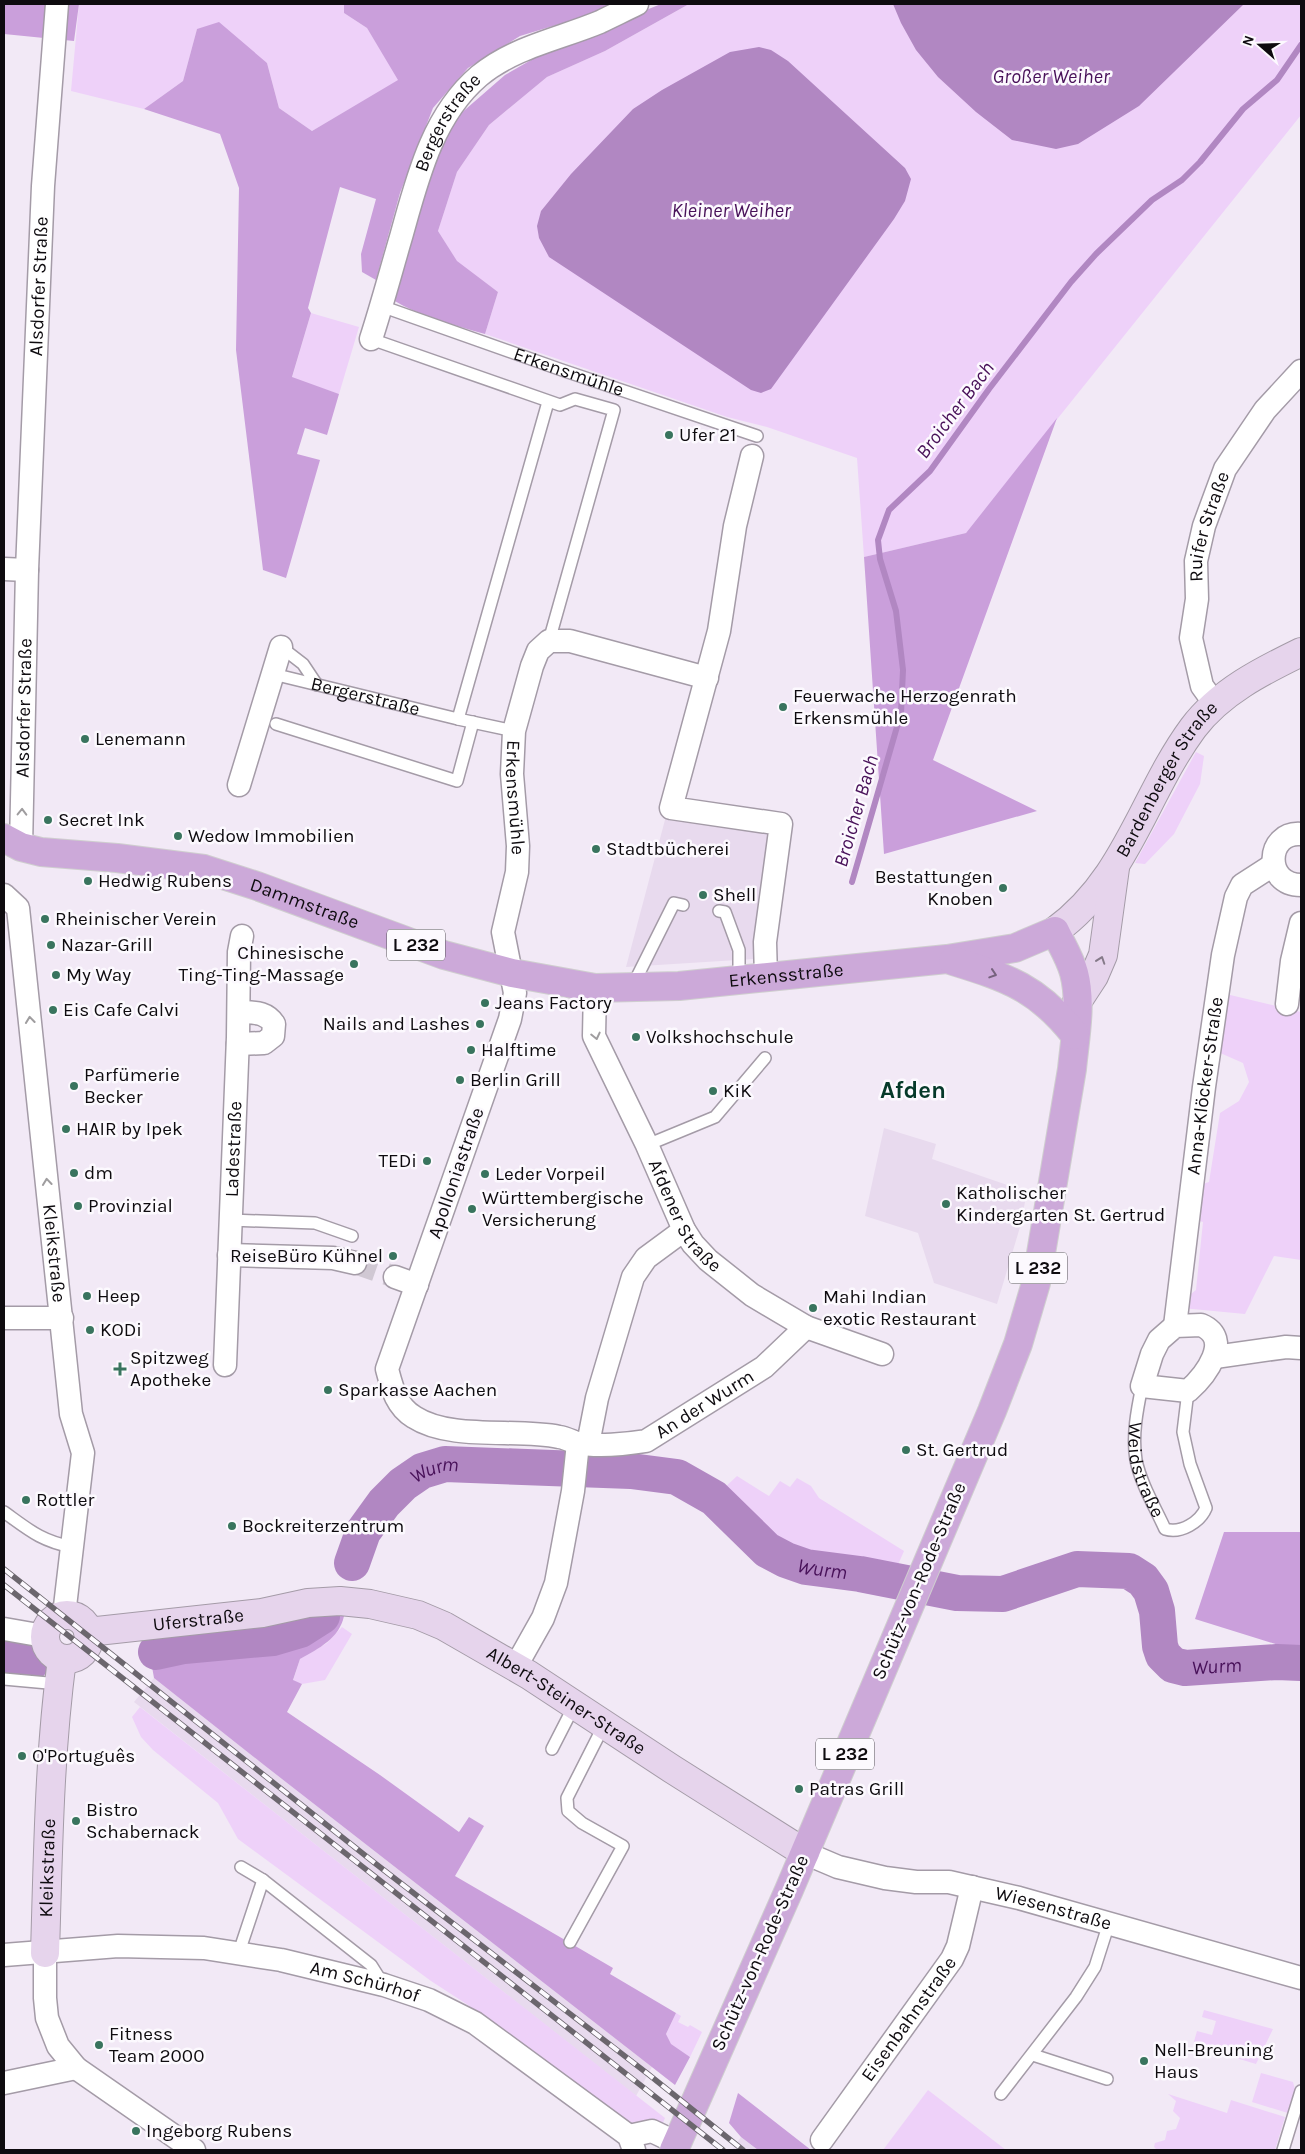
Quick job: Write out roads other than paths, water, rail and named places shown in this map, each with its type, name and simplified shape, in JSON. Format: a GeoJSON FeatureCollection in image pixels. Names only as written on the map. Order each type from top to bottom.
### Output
{"type":"FeatureCollection","features":[{"type":"Feature","properties":{"kind":"main road","name":"Dammstraße"},"geometry":{"type":"LineString","coordinates":[[12,842],[41,852],[117,858],[204,869],[257,886],[444,955],[512,974]]}},
{"type":"Feature","properties":{"kind":"main road","name":"Erkensstraße"},"geometry":{"type":"LineString","coordinates":[[512,974],[595,988],[631,988],[766,978],[947,959],[1015,948],[1055,931]]}},
{"type":"Feature","properties":{"kind":"main road","name":"Schütz-von-Rode-Straße"},"geometry":{"type":"LineString","coordinates":[[675,2146],[805,1852],[992,1411],[1023,1327],[1036,1283],[1072,1069],[1075,1035],[1077,1002],[1074,972],[1055,931]]}},
{"type":"Feature","properties":{"kind":"main road"},"geometry":{"type":"LineString","coordinates":[[947,959],[1001,976],[1027,988],[1052,1008],[1075,1035]]}},
{"type":"Feature","properties":{"kind":"street","name":"Alsdorfer Straße"},"geometry":{"type":"LineString","coordinates":[[12,842],[23,776],[27,570],[43,186],[56,4]]}},
{"type":"Feature","properties":{"kind":"street","name":"Bergerstraße"},"geometry":{"type":"LineString","coordinates":[[371,339],[425,157],[438,128],[464,92],[479,76],[532,45],[599,22],[637,4]]}},
{"type":"Feature","properties":{"kind":"street","name":"Ruifer Straße"},"geometry":{"type":"LineString","coordinates":[[1215,704],[1202,686],[1191,638],[1197,599],[1196,561],[1204,526],[1222,477],[1235,454],[1265,410],[1301,371]]}},
{"type":"Feature","properties":{"kind":"street","name":"Erkensmühle"},"geometry":{"type":"LineString","coordinates":[[755,446],[734,526],[719,631],[671,808],[781,824],[765,942],[766,978]]}},
{"type":"Feature","properties":{"kind":"street"},"geometry":{"type":"LineString","coordinates":[[4,569],[27,570]]}},
{"type":"Feature","properties":{"kind":"street"},"geometry":{"type":"LineString","coordinates":[[549,641],[570,641],[707,678]]}},
{"type":"Feature","properties":{"kind":"street","name":"Erkensmühle"},"geometry":{"type":"LineString","coordinates":[[512,974],[503,932],[517,872],[518,846],[512,774],[514,732],[532,666],[538,651],[549,641]]}},
{"type":"Feature","properties":{"kind":"street"},"geometry":{"type":"LineString","coordinates":[[240,785],[281,647]]}},
{"type":"Feature","properties":{"kind":"street","name":"Bardenberger Straße"},"geometry":{"type":"LineString","coordinates":[[1055,931],[1085,907],[1115,866],[1170,764],[1194,727],[1215,704],[1252,678],[1301,652]]}},
{"type":"Feature","properties":{"kind":"street"},"geometry":{"type":"LineString","coordinates":[[1301,834],[1285,838],[1278,844],[1273,856],[1273,865],[1278,876],[1292,885],[1301,885]]}},
{"type":"Feature","properties":{"kind":"street","name":"Anna-Klöcker-Straße"},"geometry":{"type":"LineString","coordinates":[[1175,1326],[1204,1087],[1223,955],[1236,898],[1242,885],[1273,865]]}},
{"type":"Feature","properties":{"kind":"street"},"geometry":{"type":"LineString","coordinates":[[1077,1002],[1094,976],[1103,955],[1115,866]]}},
{"type":"Feature","properties":{"kind":"street","name":"Kleikstraße"},"geometry":{"type":"LineString","coordinates":[[11,901],[62,1318],[71,1414],[82,1453],[64,1615]]}},
{"type":"Feature","properties":{"kind":"street"},"geometry":{"type":"LineString","coordinates":[[1287,1004],[1292,961],[1301,923]]}},
{"type":"Feature","properties":{"kind":"street","name":"Ladestraße"},"geometry":{"type":"LineString","coordinates":[[225,1365],[238,1044],[238,952],[242,936]]}},
{"type":"Feature","properties":{"kind":"street","name":"Apolloniastraße"},"geometry":{"type":"LineString","coordinates":[[387,1369],[510,1019],[515,993],[512,974]]}},
{"type":"Feature","properties":{"kind":"street","name":"Afdener Straße"},"geometry":{"type":"LineString","coordinates":[[595,988],[594,1036],[647,1145],[684,1230],[693,1244],[708,1260],[752,1295],[806,1327],[882,1354]]}},
{"type":"Feature","properties":{"kind":"street"},"geometry":{"type":"LineString","coordinates":[[238,1044],[264,1043],[272,1036],[274,1024],[269,1016],[262,1013],[239,1012]]}},
{"type":"Feature","properties":{"kind":"street"},"geometry":{"type":"LineString","coordinates":[[516,1666],[543,1618],[556,1583],[581,1448],[633,1277],[646,1258],[684,1230]]}},
{"type":"Feature","properties":{"kind":"street"},"geometry":{"type":"LineString","coordinates":[[228,1255],[333,1258],[355,1263]]}},
{"type":"Feature","properties":{"kind":"street"},"geometry":{"type":"LineString","coordinates":[[395,1277],[417,1285]]}},
{"type":"Feature","properties":{"kind":"street"},"geometry":{"type":"LineString","coordinates":[[4,1318],[62,1318]]}},
{"type":"Feature","properties":{"kind":"street"},"geometry":{"type":"LineString","coordinates":[[1142,1386],[1188,1391],[1202,1378],[1215,1357],[1213,1334],[1207,1328],[1200,1325],[1175,1326]]}},
{"type":"Feature","properties":{"kind":"street","name":"Weidstraße"},"geometry":{"type":"LineString","coordinates":[[1142,1386],[1152,1354],[1159,1340],[1175,1326]]}},
{"type":"Feature","properties":{"kind":"street","name":"An der Wurm"},"geometry":{"type":"LineString","coordinates":[[387,1369],[396,1400],[412,1417],[430,1426],[476,1432],[559,1436],[581,1448],[630,1444],[646,1441],[764,1367],[806,1327]]}},
{"type":"Feature","properties":{"kind":"street"},"geometry":{"type":"LineString","coordinates":[[1215,1357],[1286,1347],[1301,1348]]}},
{"type":"Feature","properties":{"kind":"street","name":"Albert-Steiner-Straße"},"geometry":{"type":"LineString","coordinates":[[308,1603],[340,1602],[370,1604],[418,1615],[444,1626],[516,1666],[680,1775],[805,1852]]}},
{"type":"Feature","properties":{"kind":"street","name":"Uferstraße"},"geometry":{"type":"LineString","coordinates":[[88,1632],[227,1618],[308,1603]]}},
{"type":"Feature","properties":{"kind":"street"},"geometry":{"type":"LineString","coordinates":[[64,1615],[77,1618],[88,1632],[88,1642],[83,1653],[61,1671],[49,1651],[44,1636],[49,1624],[64,1615]]}},
{"type":"Feature","properties":{"kind":"street"},"geometry":{"type":"LineString","coordinates":[[4,1629],[44,1636]]}},
{"type":"Feature","properties":{"kind":"street","name":"Kleikstraße"},"geometry":{"type":"LineString","coordinates":[[61,1671],[48,1858],[45,1953],[47,2018],[58,2046],[76,2068],[194,2150]]}},
{"type":"Feature","properties":{"kind":"street","name":"Wiesenstraße"},"geometry":{"type":"LineString","coordinates":[[805,1852],[838,1867],[885,1878],[916,1882],[949,1882],[972,1886],[1301,1978]]}},
{"type":"Feature","properties":{"kind":"street","name":"Eisenbahnstraße"},"geometry":{"type":"LineString","coordinates":[[822,2140],[952,1959],[958,1946],[972,1886]]}},
{"type":"Feature","properties":{"kind":"street","name":"Am Schürhof"},"geometry":{"type":"LineString","coordinates":[[4,1954],[45,1953],[118,1946],[204,1948],[239,1952],[342,1974],[384,1986],[429,2000],[475,2022],[632,2143]]}},
{"type":"Feature","properties":{"kind":"street"},"geometry":{"type":"LineString","coordinates":[[4,2083],[76,2068]]}},
{"type":"Feature","properties":{"kind":"street"},"geometry":{"type":"LineString","coordinates":[[632,2143],[652,2131],[675,2146]]}},
{"type":"Feature","properties":{"kind":"lane","name":"Erkensmühle"},"geometry":{"type":"LineString","coordinates":[[382,306],[559,369],[755,446]]}},
{"type":"Feature","properties":{"kind":"lane"},"geometry":{"type":"LineString","coordinates":[[371,339],[548,402],[560,405],[575,399],[614,410],[549,641]]}},
{"type":"Feature","properties":{"kind":"lane"},"geometry":{"type":"LineString","coordinates":[[458,719],[548,402]]}},
{"type":"Feature","properties":{"kind":"lane"},"geometry":{"type":"LineString","coordinates":[[281,647],[302,664],[317,686]]}},
{"type":"Feature","properties":{"kind":"lane","name":"Bergerstraße"},"geometry":{"type":"LineString","coordinates":[[273,674],[514,732]]}},
{"type":"Feature","properties":{"kind":"lane"},"geometry":{"type":"LineString","coordinates":[[276,724],[457,781],[473,722]]}},
{"type":"Feature","properties":{"kind":"lane"},"geometry":{"type":"LineString","coordinates":[[631,988],[674,903],[683,905]]}},
{"type":"Feature","properties":{"kind":"lane"},"geometry":{"type":"LineString","coordinates":[[719,911],[726,912],[739,950],[739,980]]}},
{"type":"Feature","properties":{"kind":"lane"},"geometry":{"type":"LineString","coordinates":[[647,1145],[715,1117],[765,1058]]}},
{"type":"Feature","properties":{"kind":"lane"},"geometry":{"type":"LineString","coordinates":[[230,1220],[315,1223],[352,1236]]}},
{"type":"Feature","properties":{"kind":"lane","name":"Weidstraße"},"geometry":{"type":"LineString","coordinates":[[1142,1386],[1134,1440],[1136,1461],[1148,1493],[1165,1529],[1171,1531],[1188,1527],[1202,1518],[1206,1508],[1190,1464],[1183,1432],[1188,1391]]}},
{"type":"Feature","properties":{"kind":"lane"},"geometry":{"type":"LineString","coordinates":[[4,1512],[40,1538],[53,1544],[72,1548]]}},
{"type":"Feature","properties":{"kind":"lane"},"geometry":{"type":"LineString","coordinates":[[4,1679],[61,1671]]}},
{"type":"Feature","properties":{"kind":"lane"},"geometry":{"type":"LineString","coordinates":[[552,1750],[575,1704]]}},
{"type":"Feature","properties":{"kind":"lane"},"geometry":{"type":"LineString","coordinates":[[570,1942],[623,1846],[582,1823],[568,1810],[567,1798],[604,1724]]}},
{"type":"Feature","properties":{"kind":"lane"},"geometry":{"type":"LineString","coordinates":[[241,1867],[263,1880],[371,1964],[384,1986]]}},
{"type":"Feature","properties":{"kind":"lane"},"geometry":{"type":"LineString","coordinates":[[239,1952],[263,1880]]}},
{"type":"Feature","properties":{"kind":"lane"},"geometry":{"type":"LineString","coordinates":[[1001,2094],[1076,1997],[1095,1967],[1109,1923]]}},
{"type":"Feature","properties":{"kind":"lane"},"geometry":{"type":"LineString","coordinates":[[1033,2055],[1107,2079]]}},
{"type":"Feature","properties":{"kind":"lane"},"geometry":{"type":"LineString","coordinates":[[1284,2150],[1301,2091]]}},
{"type":"Feature","properties":{"kind":"water","name":"Großer Weiher"},"geometry":{"type":"Polygon","coordinates":[[[893,4],[1244,4],[1139,106],[1078,144],[1056,149],[1012,140],[976,112],[938,77],[916,50],[893,4]]]}},
{"type":"Feature","properties":{"kind":"water","name":"Kleiner Weiher"},"geometry":{"type":"Polygon","coordinates":[[[759,47],[771,50],[788,61],[905,168],[911,179],[905,201],[894,219],[771,389],[761,393],[751,390],[549,257],[539,238],[537,226],[541,211],[571,174],[633,109],[662,90],[730,52],[759,47]]]}},
{"type":"Feature","properties":{"kind":"waterway","name":"Broicher Bach"},"geometry":{"type":"LineString","coordinates":[[852,882],[901,713],[903,670],[896,611],[880,559],[878,540],[889,510],[930,471],[989,389],[1071,282],[1096,254],[1152,200],[1182,180],[1200,162],[1243,109],[1277,80],[1301,45]]}},
{"type":"Feature","properties":{"kind":"waterway","name":"Broicher Bach"},"geometry":{"type":"LineString","coordinates":[[500,1466],[511,1452]]}},
{"type":"Feature","properties":{"kind":"waterway","name":"Wurm"},"geometry":{"type":"LineString","coordinates":[[352,1563],[363,1532],[384,1503],[403,1484],[422,1471],[445,1464],[631,1471],[677,1477],[714,1498],[767,1550],[786,1560],[806,1567],[860,1574],[957,1593],[1003,1594],[1077,1569],[1129,1571],[1143,1580],[1151,1591],[1157,1611],[1160,1646],[1163,1655],[1173,1665],[1185,1668],[1277,1662],[1301,1663]]}},
{"type":"Feature","properties":{"kind":"waterway","name":"Wurm"},"geometry":{"type":"LineString","coordinates":[[156,1652],[184,1646],[273,1638],[300,1630],[322,1616]]}},
{"type":"Feature","properties":{"kind":"waterway","name":"Wurm"},"geometry":{"type":"LineString","coordinates":[[4,1658],[31,1663]]}},
{"type":"Feature","properties":{"kind":"tunnel"},"geometry":{"type":"LineString","coordinates":[[355,1263],[395,1277]]}},
{"type":"Feature","properties":{"kind":"railway"},"geometry":{"type":"LineString","coordinates":[[4,1569],[376,1864],[648,2074],[743,2150]]}},
{"type":"Feature","properties":{"kind":"railway"},"geometry":{"type":"LineString","coordinates":[[4,1585],[723,2150]]}},
{"type":"Feature","properties":{"kind":"place","name":"Ufer 21"},"geometry":{"type":"Point","coordinates":[669,435]}},
{"type":"Feature","properties":{"kind":"place","name":"Feuerwache Herzogenrath Erkensmühle"},"geometry":{"type":"Point","coordinates":[783,707]}},
{"type":"Feature","properties":{"kind":"place","name":"Lenemann"},"geometry":{"type":"Point","coordinates":[85,739]}},
{"type":"Feature","properties":{"kind":"place","name":"Secret Ink"},"geometry":{"type":"Point","coordinates":[48,820]}},
{"type":"Feature","properties":{"kind":"place","name":"Wedow Immobilien"},"geometry":{"type":"Point","coordinates":[178,836]}},
{"type":"Feature","properties":{"kind":"place","name":"Stadtbücherei"},"geometry":{"type":"Point","coordinates":[596,849]}},
{"type":"Feature","properties":{"kind":"place","name":"Hedwig Rubens"},"geometry":{"type":"Point","coordinates":[88,881]}},
{"type":"Feature","properties":{"kind":"place","name":"Bestattungen Knoben"},"geometry":{"type":"Point","coordinates":[1003,888]}},
{"type":"Feature","properties":{"kind":"place","name":"Shell"},"geometry":{"type":"Point","coordinates":[703,895]}},
{"type":"Feature","properties":{"kind":"place","name":"Rheinischer Verein"},"geometry":{"type":"Point","coordinates":[45,919]}},
{"type":"Feature","properties":{"kind":"place","name":"Nazar-Grill"},"geometry":{"type":"Point","coordinates":[51,945]}},
{"type":"Feature","properties":{"kind":"place","name":"Chinesische Ting-Ting-Massage"},"geometry":{"type":"Point","coordinates":[354,964]}},
{"type":"Feature","properties":{"kind":"place","name":"My Way"},"geometry":{"type":"Point","coordinates":[56,975]}},
{"type":"Feature","properties":{"kind":"place","name":"Jeans Factory"},"geometry":{"type":"Point","coordinates":[485,1003]}},
{"type":"Feature","properties":{"kind":"place","name":"Eis Cafe Calvi"},"geometry":{"type":"Point","coordinates":[53,1010]}},
{"type":"Feature","properties":{"kind":"place","name":"Nails and Lashes"},"geometry":{"type":"Point","coordinates":[480,1024]}},
{"type":"Feature","properties":{"kind":"place","name":"Volkshochschule"},"geometry":{"type":"Point","coordinates":[636,1037]}},
{"type":"Feature","properties":{"kind":"place","name":"Halftime"},"geometry":{"type":"Point","coordinates":[471,1050]}},
{"type":"Feature","properties":{"kind":"place","name":"Berlin Grill"},"geometry":{"type":"Point","coordinates":[460,1080]}},
{"type":"Feature","properties":{"kind":"place","name":"Parfümerie Becker"},"geometry":{"type":"Point","coordinates":[74,1086]}},
{"type":"Feature","properties":{"kind":"place","name":"KiK"},"geometry":{"type":"Point","coordinates":[713,1091]}},
{"type":"Feature","properties":{"kind":"place","name":"HAIR by Ipek"},"geometry":{"type":"Point","coordinates":[66,1129]}},
{"type":"Feature","properties":{"kind":"place","name":"TEDi"},"geometry":{"type":"Point","coordinates":[427,1161]}},
{"type":"Feature","properties":{"kind":"place","name":"dm"},"geometry":{"type":"Point","coordinates":[74,1173]}},
{"type":"Feature","properties":{"kind":"place","name":"Leder Vorpeil"},"geometry":{"type":"Point","coordinates":[485,1174]}},
{"type":"Feature","properties":{"kind":"place","name":"Katholischer Kindergarten St. Gertrud"},"geometry":{"type":"Point","coordinates":[946,1204]}},
{"type":"Feature","properties":{"kind":"place","name":"Provinzial"},"geometry":{"type":"Point","coordinates":[78,1206]}},
{"type":"Feature","properties":{"kind":"place","name":"Württembergische Versicherung"},"geometry":{"type":"Point","coordinates":[472,1209]}},
{"type":"Feature","properties":{"kind":"place","name":"ReiseBüro Kühnel"},"geometry":{"type":"Point","coordinates":[393,1256]}},
{"type":"Feature","properties":{"kind":"place","name":"Heep"},"geometry":{"type":"Point","coordinates":[87,1296]}},
{"type":"Feature","properties":{"kind":"place","name":"Mahi Indian exotic Restaurant"},"geometry":{"type":"Point","coordinates":[813,1308]}},
{"type":"Feature","properties":{"kind":"place","name":"KODi"},"geometry":{"type":"Point","coordinates":[90,1330]}},
{"type":"Feature","properties":{"kind":"place","name":"Spitzweg Apotheke"},"geometry":{"type":"Point","coordinates":[120,1369]}},
{"type":"Feature","properties":{"kind":"place","name":"Sparkasse Aachen"},"geometry":{"type":"Point","coordinates":[328,1390]}},
{"type":"Feature","properties":{"kind":"place","name":"St. Gertrud"},"geometry":{"type":"Point","coordinates":[906,1450]}},
{"type":"Feature","properties":{"kind":"place","name":"Rottler"},"geometry":{"type":"Point","coordinates":[26,1500]}},
{"type":"Feature","properties":{"kind":"place","name":"Bockreiterzentrum"},"geometry":{"type":"Point","coordinates":[232,1526]}},
{"type":"Feature","properties":{"kind":"place","name":"O'Português"},"geometry":{"type":"Point","coordinates":[22,1756]}},
{"type":"Feature","properties":{"kind":"place","name":"Patras Grill"},"geometry":{"type":"Point","coordinates":[799,1789]}},
{"type":"Feature","properties":{"kind":"place","name":"Bistro Schabernack"},"geometry":{"type":"Point","coordinates":[76,1821]}},
{"type":"Feature","properties":{"kind":"place","name":"Fitness Team 2000"},"geometry":{"type":"Point","coordinates":[99,2045]}},
{"type":"Feature","properties":{"kind":"place","name":"Nell-Breuning Haus"},"geometry":{"type":"Point","coordinates":[1144,2061]}},
{"type":"Feature","properties":{"kind":"place","name":"Ingeborg Rubens"},"geometry":{"type":"Point","coordinates":[136,2131]}},
{"type":"Feature","properties":{"kind":"district","name":"Afden"},"geometry":{"type":"Point","coordinates":[913,1090]}}]}
